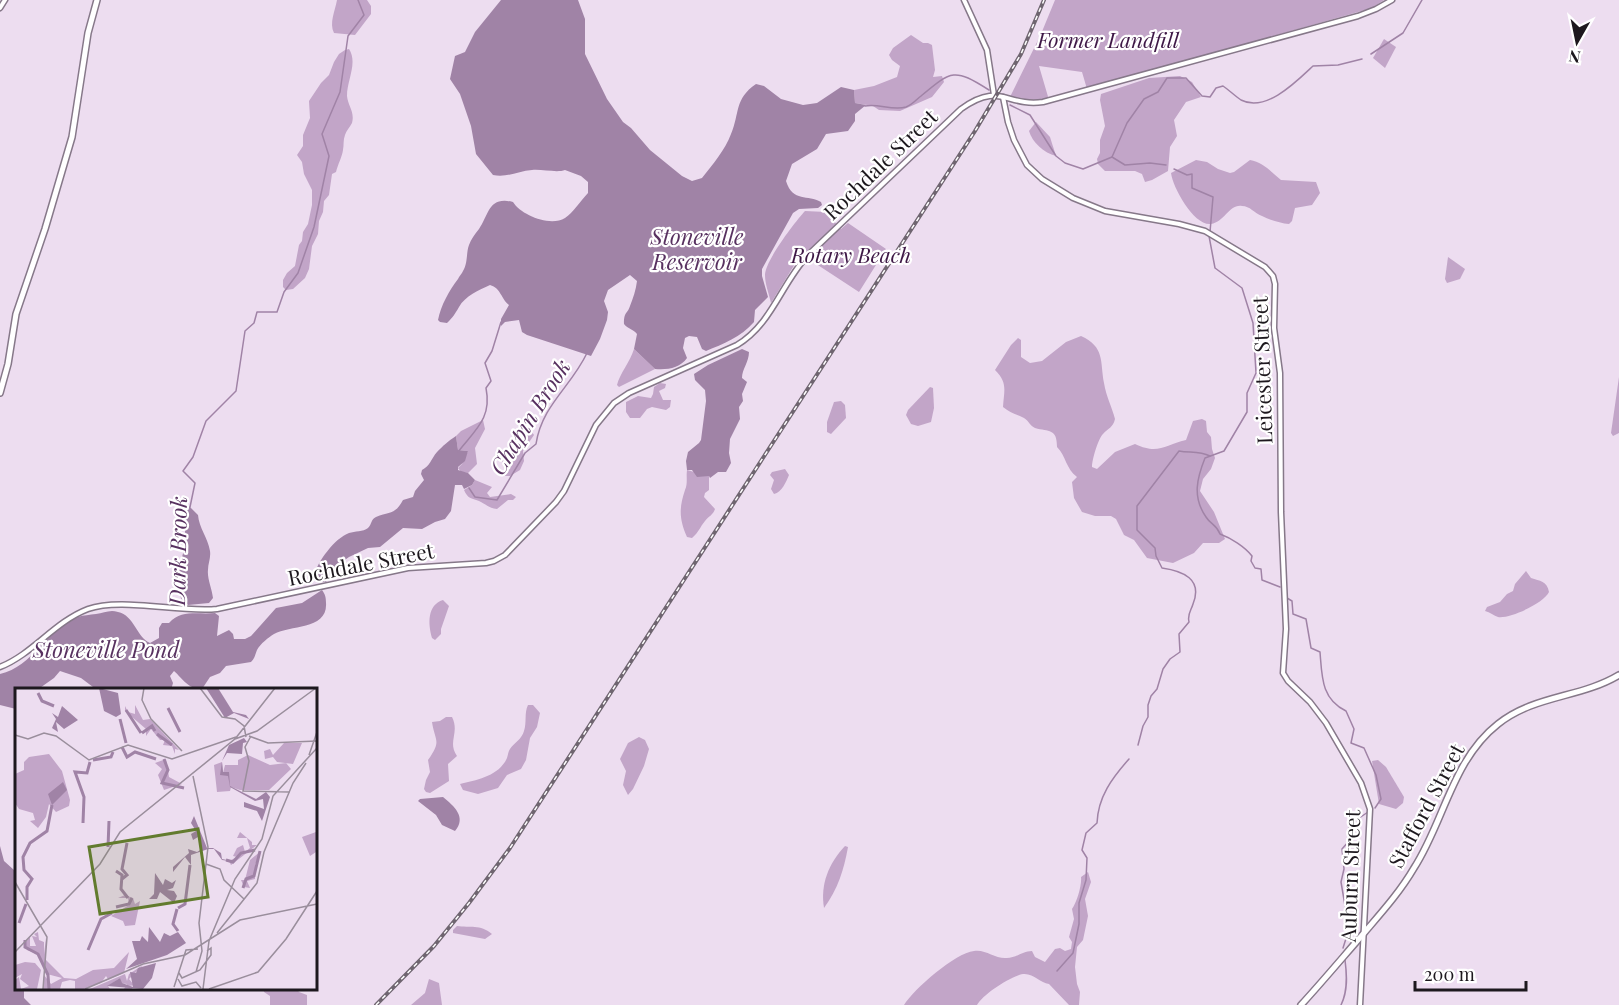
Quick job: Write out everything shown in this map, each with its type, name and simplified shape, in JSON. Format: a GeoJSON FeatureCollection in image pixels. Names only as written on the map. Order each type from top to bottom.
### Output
{"type":"FeatureCollection","features":[{"type":"Feature","properties":{"kind":"main road"},"geometry":{"type":"LineString","coordinates":[[0,393],[8,364],[16,314],[45,229],[72,136],[88,32],[97,0]]}},
{"type":"Feature","properties":{"kind":"main road","name":"Stafford Street"},"geometry":{"type":"LineString","coordinates":[[1301,1005],[1401,889],[1434,832],[1462,767],[1482,738],[1503,720],[1530,705],[1592,687],[1619,675]]}},
{"type":"Feature","properties":{"kind":"street"},"geometry":{"type":"LineString","coordinates":[[0,8],[6,0]]}},
{"type":"Feature","properties":{"kind":"street"},"geometry":{"type":"LineString","coordinates":[[964,0],[987,50],[994,94],[1033,103],[1044,102],[1358,16],[1392,0]]}},
{"type":"Feature","properties":{"kind":"street","name":"Rochdale Street"},"geometry":{"type":"LineString","coordinates":[[0,667],[21,656],[66,620],[90,608],[119,605],[192,610],[233,606],[408,568],[489,562],[502,557],[559,499],[596,425],[614,403],[629,393],[748,338],[764,322],[808,255],[962,109],[979,98],[994,94]]}},
{"type":"Feature","properties":{"kind":"street","name":"Leicester Street"},"geometry":{"type":"LineString","coordinates":[[1003,97],[1017,147],[1031,170],[1042,179],[1073,198],[1105,211],[1179,224],[1210,233],[1265,267],[1274,280],[1273,321],[1280,373],[1281,521],[1286,629],[1283,673],[1326,723]]}},
{"type":"Feature","properties":{"kind":"street","name":"Auburn Street"},"geometry":{"type":"LineString","coordinates":[[1326,723],[1361,783],[1370,809],[1360,1005]]}},
{"type":"Feature","properties":{"kind":"green space"},"geometry":{"type":"Polygon","coordinates":[[[337,0],[367,0],[371,6],[371,14],[355,35],[334,33],[332,21],[337,0]]]}},
{"type":"Feature","properties":{"kind":"green space","name":"Former Landfill"},"geometry":{"type":"Polygon","coordinates":[[[1055,0],[1384,0],[1372,8],[1087,89],[1082,72],[1039,66],[1049,100],[1041,102],[1010,97],[1055,0]]]}},
{"type":"Feature","properties":{"kind":"green space"},"geometry":{"type":"Polygon","coordinates":[[[911,35],[923,43],[932,45],[935,70],[933,77],[942,76],[944,82],[932,97],[900,111],[879,110],[873,106],[855,103],[854,90],[874,86],[897,77],[900,66],[889,55],[893,48],[911,35]]]}},
{"type":"Feature","properties":{"kind":"green space"},"geometry":{"type":"Polygon","coordinates":[[[1384,39],[1396,47],[1385,68],[1373,58],[1384,39]]]}},
{"type":"Feature","properties":{"kind":"green space"},"geometry":{"type":"Polygon","coordinates":[[[349,49],[352,66],[347,96],[353,116],[352,123],[344,137],[336,172],[332,174],[329,195],[324,201],[318,234],[312,246],[309,269],[305,278],[293,289],[286,290],[283,287],[283,280],[295,266],[312,205],[312,190],[304,174],[302,162],[297,155],[303,146],[303,135],[310,118],[309,101],[329,75],[339,54],[349,49]]]}},
{"type":"Feature","properties":{"kind":"green space"},"geometry":{"type":"Polygon","coordinates":[[[1180,76],[1192,82],[1201,97],[1186,102],[1174,120],[1177,136],[1170,147],[1168,171],[1145,182],[1142,174],[1135,171],[1105,171],[1098,164],[1097,159],[1105,126],[1101,94],[1149,78],[1180,76]]]}},
{"type":"Feature","properties":{"kind":"green space"},"geometry":{"type":"Polygon","coordinates":[[[1036,122],[1050,137],[1056,156],[1043,150],[1033,139],[1029,131],[1036,122]]]}},
{"type":"Feature","properties":{"kind":"green space"},"geometry":{"type":"Polygon","coordinates":[[[1196,160],[1207,162],[1230,173],[1250,160],[1255,161],[1281,180],[1316,182],[1320,193],[1312,205],[1295,208],[1289,224],[1268,219],[1242,206],[1234,208],[1216,223],[1204,223],[1185,205],[1171,173],[1196,160]]]}},
{"type":"Feature","properties":{"kind":"green space","name":"Rotary Beach"},"geometry":{"type":"Polygon","coordinates":[[[805,211],[826,212],[841,229],[848,223],[886,249],[859,292],[801,254],[771,303],[766,285],[766,269],[781,242],[805,211]]]}},
{"type":"Feature","properties":{"kind":"green space"},"geometry":{"type":"Polygon","coordinates":[[[1448,257],[1465,269],[1460,279],[1447,283],[1445,279],[1448,257]]]}},
{"type":"Feature","properties":{"kind":"green space"},"geometry":{"type":"Polygon","coordinates":[[[1081,336],[1089,340],[1098,350],[1105,388],[1115,419],[1112,426],[1099,440],[1092,467],[1097,469],[1115,452],[1135,444],[1156,449],[1186,440],[1193,421],[1202,419],[1206,421],[1215,458],[1211,469],[1203,479],[1200,491],[1214,512],[1225,539],[1219,543],[1203,543],[1194,553],[1173,563],[1147,558],[1134,540],[1124,535],[1116,519],[1111,516],[1095,516],[1082,512],[1074,498],[1072,482],[1077,477],[1070,470],[1057,447],[1054,434],[1033,427],[1024,418],[1003,407],[1004,383],[995,370],[1018,338],[1021,340],[1021,357],[1030,363],[1042,361],[1066,342],[1081,336]]]}},
{"type":"Feature","properties":{"kind":"green space"},"geometry":{"type":"Polygon","coordinates":[[[634,349],[655,369],[619,387],[618,381],[634,349]]]}},
{"type":"Feature","properties":{"kind":"green space"},"geometry":{"type":"Polygon","coordinates":[[[1619,377],[1619,433],[1613,436],[1611,433],[1619,377]]]}},
{"type":"Feature","properties":{"kind":"green space"},"geometry":{"type":"Polygon","coordinates":[[[660,383],[666,384],[665,388],[659,391],[663,400],[671,400],[670,407],[666,410],[652,407],[647,409],[640,418],[630,418],[626,412],[626,402],[638,396],[651,398],[654,387],[660,383]]]}},
{"type":"Feature","properties":{"kind":"green space"},"geometry":{"type":"Polygon","coordinates":[[[930,387],[933,388],[934,408],[931,422],[918,426],[911,424],[906,415],[908,410],[930,387]]]}},
{"type":"Feature","properties":{"kind":"green space"},"geometry":{"type":"Polygon","coordinates":[[[841,401],[845,405],[846,418],[831,434],[827,432],[827,422],[834,402],[841,401]]]}},
{"type":"Feature","properties":{"kind":"green space"},"geometry":{"type":"Polygon","coordinates":[[[483,420],[485,429],[475,448],[477,464],[468,473],[461,472],[458,468],[468,451],[458,450],[456,436],[483,420]]]}},
{"type":"Feature","properties":{"kind":"green space"},"geometry":{"type":"Polygon","coordinates":[[[532,432],[534,435],[523,451],[524,461],[520,470],[510,476],[505,476],[502,461],[519,441],[532,432]]]}},
{"type":"Feature","properties":{"kind":"green space"},"geometry":{"type":"Polygon","coordinates":[[[785,469],[789,475],[788,478],[781,489],[774,494],[771,489],[774,480],[770,475],[772,472],[785,469]]]}},
{"type":"Feature","properties":{"kind":"green space"},"geometry":{"type":"Polygon","coordinates":[[[687,470],[709,476],[709,490],[704,497],[715,509],[692,538],[687,537],[682,525],[681,514],[687,470]]]}},
{"type":"Feature","properties":{"kind":"green space"},"geometry":{"type":"Polygon","coordinates":[[[475,480],[492,487],[487,493],[490,497],[511,494],[516,497],[497,509],[491,508],[470,498],[465,493],[464,490],[475,480]]]}},
{"type":"Feature","properties":{"kind":"green space"},"geometry":{"type":"Polygon","coordinates":[[[1526,571],[1531,578],[1547,586],[1549,592],[1541,601],[1518,613],[1503,617],[1485,611],[1487,607],[1500,602],[1513,591],[1515,584],[1526,571]]]}},
{"type":"Feature","properties":{"kind":"green space"},"geometry":{"type":"Polygon","coordinates":[[[443,600],[449,606],[441,634],[435,640],[431,633],[431,611],[438,602],[443,600]]]}},
{"type":"Feature","properties":{"kind":"green space"},"geometry":{"type":"Polygon","coordinates":[[[528,705],[533,705],[540,713],[537,727],[530,738],[526,760],[521,769],[507,775],[498,788],[478,794],[463,790],[460,784],[487,776],[503,764],[510,749],[523,734],[528,705]]]}},
{"type":"Feature","properties":{"kind":"green space"},"geometry":{"type":"Polygon","coordinates":[[[452,717],[454,723],[453,746],[457,756],[448,764],[449,781],[430,793],[424,789],[430,772],[428,760],[436,744],[432,722],[452,717]]]}},
{"type":"Feature","properties":{"kind":"green space"},"geometry":{"type":"Polygon","coordinates":[[[639,737],[645,740],[649,749],[644,766],[628,795],[623,785],[626,771],[620,759],[628,743],[639,737]]]}},
{"type":"Feature","properties":{"kind":"green space"},"geometry":{"type":"Polygon","coordinates":[[[1378,760],[1386,767],[1404,797],[1403,803],[1396,809],[1379,804],[1372,761],[1378,760]]]}},
{"type":"Feature","properties":{"kind":"green space"},"geometry":{"type":"Polygon","coordinates":[[[845,846],[848,847],[840,879],[824,908],[823,891],[827,874],[834,859],[845,846]]]}},
{"type":"Feature","properties":{"kind":"green space"},"geometry":{"type":"Polygon","coordinates":[[[1088,872],[1091,882],[1085,899],[1088,916],[1083,940],[1077,947],[1075,967],[1080,992],[1079,1005],[1069,1005],[1049,984],[1023,974],[998,986],[977,1005],[904,1005],[916,990],[936,973],[966,953],[978,951],[1009,958],[1032,951],[1035,957],[1045,962],[1055,949],[1060,948],[1065,951],[1071,949],[1072,942],[1069,937],[1074,919],[1072,909],[1079,893],[1081,877],[1088,872]]]}},
{"type":"Feature","properties":{"kind":"green space"},"geometry":{"type":"Polygon","coordinates":[[[457,926],[479,928],[492,934],[485,939],[453,933],[457,926]]]}},
{"type":"Feature","properties":{"kind":"green space"},"geometry":{"type":"Polygon","coordinates":[[[429,979],[439,983],[442,1005],[411,1005],[425,993],[429,979]]]}},
{"type":"Feature","properties":{"kind":"green space"},"geometry":{"type":"Polygon","coordinates":[[[264,990],[298,990],[307,995],[307,1005],[270,1005],[270,996],[264,990]]]}},
{"type":"Feature","properties":{"kind":"water","name":"Stoneville Reservoir"},"geometry":{"type":"Polygon","coordinates":[[[501,0],[578,0],[585,19],[585,54],[607,99],[623,122],[650,150],[682,176],[692,181],[702,178],[722,151],[731,134],[744,95],[756,84],[764,86],[781,99],[803,105],[817,103],[841,87],[854,90],[855,103],[866,105],[855,114],[855,121],[848,131],[826,134],[817,149],[792,164],[786,181],[789,188],[797,195],[821,202],[822,205],[818,208],[799,209],[793,213],[762,269],[768,297],[755,310],[754,322],[732,340],[706,351],[702,349],[697,337],[689,336],[685,338],[683,348],[687,358],[681,364],[673,368],[655,369],[634,349],[637,334],[624,324],[637,281],[630,275],[608,290],[604,301],[608,312],[607,320],[591,356],[527,335],[522,332],[519,320],[505,322],[501,326],[501,319],[509,305],[494,286],[490,285],[465,300],[447,323],[438,320],[446,298],[465,268],[471,241],[494,204],[505,201],[513,202],[529,215],[552,221],[568,216],[588,193],[588,182],[581,176],[565,170],[532,170],[503,176],[493,175],[476,154],[471,126],[460,94],[450,79],[455,56],[465,52],[475,32],[501,0]]]}},
{"type":"Feature","properties":{"kind":"water"},"geometry":{"type":"Polygon","coordinates":[[[742,349],[749,352],[742,378],[747,382],[742,394],[743,401],[739,407],[740,419],[730,439],[731,463],[726,472],[718,472],[710,478],[709,476],[697,477],[692,470],[687,470],[686,461],[688,452],[701,440],[706,401],[705,390],[695,380],[694,374],[742,349]]]}},
{"type":"Feature","properties":{"kind":"water"},"geometry":{"type":"Polygon","coordinates":[[[456,436],[458,450],[468,451],[465,461],[458,467],[458,470],[468,473],[475,480],[472,485],[464,489],[462,485],[455,485],[451,511],[445,519],[422,529],[403,528],[380,547],[368,548],[349,557],[342,562],[338,572],[332,573],[326,582],[318,582],[314,576],[316,570],[333,545],[349,533],[366,529],[374,518],[395,510],[403,500],[413,497],[424,480],[422,470],[437,452],[456,436]]]}},
{"type":"Feature","properties":{"kind":"water"},"geometry":{"type":"Polygon","coordinates":[[[188,505],[198,515],[210,551],[208,573],[213,598],[209,603],[188,605],[182,600],[177,589],[186,542],[183,509],[188,505]]]}},
{"type":"Feature","properties":{"kind":"water","name":"Stoneville Pond"},"geometry":{"type":"Polygon","coordinates":[[[322,590],[326,603],[325,612],[315,622],[274,634],[260,645],[251,662],[226,666],[220,673],[210,677],[203,688],[189,685],[174,671],[170,676],[173,683],[172,688],[94,688],[81,678],[60,671],[40,688],[15,688],[15,709],[0,705],[0,674],[22,664],[57,630],[78,617],[110,611],[118,612],[128,617],[150,643],[159,638],[159,628],[162,623],[169,623],[185,614],[215,613],[219,616],[217,636],[229,630],[234,639],[245,639],[251,636],[276,608],[302,603],[322,590]]]}},
{"type":"Feature","properties":{"kind":"water"},"geometry":{"type":"Polygon","coordinates":[[[443,797],[458,812],[460,821],[455,831],[442,825],[436,815],[418,801],[443,797]]]}},
{"type":"Feature","properties":{"kind":"water"},"geometry":{"type":"Polygon","coordinates":[[[0,846],[4,861],[14,870],[15,990],[24,990],[24,998],[31,1005],[0,1005],[0,846]]]}},
{"type":"Feature","properties":{"kind":"waterway","name":"Dark Brook"},"geometry":{"type":"LineString","coordinates":[[190,507],[195,483],[183,471],[193,457],[206,421],[236,391],[245,331],[254,323],[257,312],[277,312],[284,292],[298,273],[314,227],[329,156],[322,134],[340,92],[348,36],[364,15],[358,0]]}},
{"type":"Feature","properties":{"kind":"waterway"},"geometry":{"type":"LineString","coordinates":[[1371,54],[1403,33],[1422,0]]}},
{"type":"Feature","properties":{"kind":"waterway"},"geometry":{"type":"LineString","coordinates":[[1112,157],[1127,123],[1144,99],[1158,92],[1167,78],[1186,78],[1202,96],[1210,97],[1216,88],[1223,86],[1241,100],[1251,103],[1271,99],[1280,94],[1313,66],[1338,65],[1362,59]]}},
{"type":"Feature","properties":{"kind":"waterway","name":"Chapin Brook"},"geometry":{"type":"LineString","coordinates":[[865,106],[906,107],[940,81],[954,75],[968,78],[989,90]]}},
{"type":"Feature","properties":{"kind":"waterway","name":"Chapin Brook"},"geometry":{"type":"LineString","coordinates":[[1010,105],[1030,115],[1056,156],[1065,163],[1083,169],[1112,157],[1125,165],[1150,163],[1166,165]]}},
{"type":"Feature","properties":{"kind":"waterway","name":"Chapin Brook"},"geometry":{"type":"LineString","coordinates":[[1174,169],[1187,175],[1192,174],[1192,188],[1213,197],[1210,232]]}},
{"type":"Feature","properties":{"kind":"waterway","name":"Chapin Brook"},"geometry":{"type":"LineString","coordinates":[[1209,236],[1215,268],[1242,288],[1253,323],[1256,373],[1247,393],[1247,412],[1224,451],[1205,458],[1198,480],[1197,495],[1206,517],[1220,534],[1246,549],[1252,556],[1251,561],[1255,568],[1261,569],[1262,580],[1280,587]]}},
{"type":"Feature","properties":{"kind":"waterway","name":"Chapin Brook"},"geometry":{"type":"LineString","coordinates":[[458,452],[485,415],[486,388],[491,381],[485,363],[492,351],[501,322]]}},
{"type":"Feature","properties":{"kind":"waterway","name":"Chapin Brook"},"geometry":{"type":"LineString","coordinates":[[469,488],[475,497],[497,500],[525,453],[536,444],[544,418],[587,353]]}},
{"type":"Feature","properties":{"kind":"waterway"},"geometry":{"type":"LineString","coordinates":[[1138,745],[1148,717],[1148,705],[1157,689],[1163,669],[1170,659],[1180,652],[1179,634],[1189,622],[1195,588],[1193,582],[1184,574],[1162,568],[1155,548],[1137,530],[1137,506],[1179,451],[1210,456]]}},
{"type":"Feature","properties":{"kind":"waterway","name":"Chapin Brook"},"geometry":{"type":"LineString","coordinates":[[1286,591],[1287,598],[1292,601],[1293,614],[1306,619],[1311,648],[1320,652],[1327,693],[1338,706],[1346,711],[1354,729],[1351,743],[1364,748],[1376,775],[1381,799],[1375,808]]}},
{"type":"Feature","properties":{"kind":"waterway"},"geometry":{"type":"LineString","coordinates":[[1057,971],[1073,953],[1079,924],[1079,903],[1086,880],[1087,858],[1082,850],[1086,833],[1097,823],[1103,796],[1129,759]]}},
{"type":"Feature","properties":{"kind":"waterway","name":"Chapin Brook"},"geometry":{"type":"LineString","coordinates":[[1343,948],[1349,929],[1341,882],[1344,869],[1342,849],[1349,841],[1349,825],[1368,812]]}},
{"type":"Feature","properties":{"kind":"waterway","name":"Chapin Brook"},"geometry":{"type":"LineString","coordinates":[[1341,1005],[1346,983],[1345,960]]}},
{"type":"Feature","properties":{"kind":"railway"},"geometry":{"type":"LineString","coordinates":[[376,1005],[434,946],[510,848],[975,131],[1021,54],[1044,0]]}}]}
